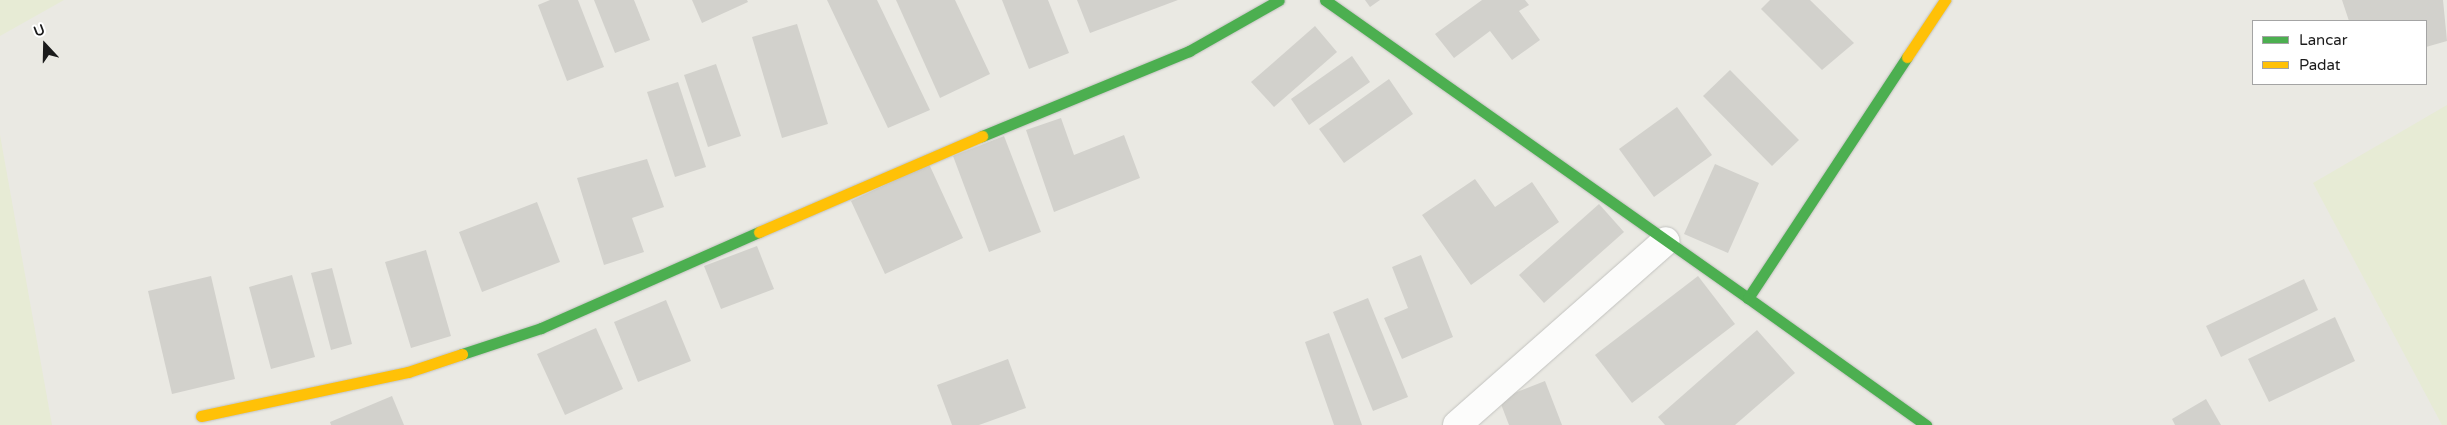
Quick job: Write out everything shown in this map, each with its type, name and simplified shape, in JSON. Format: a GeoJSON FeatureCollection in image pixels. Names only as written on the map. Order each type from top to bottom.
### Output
{"type":"FeatureCollection","features":[{"type":"Feature","properties":{"kind":"street"},"geometry":{"type":"LineString","coordinates":[[201,416],[408,372],[541,328],[908,166],[1189,51],[1279,0]]}},
{"type":"Feature","properties":{"kind":"street"},"geometry":{"type":"LineString","coordinates":[[1325,0],[1926,425]]}},
{"type":"Feature","properties":{"kind":"street"},"geometry":{"type":"LineString","coordinates":[[1748,298],[1944,0]]}},
{"type":"Feature","properties":{"kind":"street"},"geometry":{"type":"LineString","coordinates":[[1458,425],[1666,241]]}},
{"type":"Feature","properties":{"kind":"green space"},"geometry":{"type":"Polygon","coordinates":[[[0,0],[64,0],[0,36],[0,0]]]}},
{"type":"Feature","properties":{"kind":"green space"},"geometry":{"type":"Polygon","coordinates":[[[2447,105],[2447,425],[2442,425],[2313,183],[2447,105]]]}},
{"type":"Feature","properties":{"kind":"green space"},"geometry":{"type":"Polygon","coordinates":[[[0,135],[52,425],[0,425],[0,135]]]}},
{"type":"Feature","properties":{"kind":"building"},"geometry":{"type":"Polygon","coordinates":[[[550,0],[578,0],[604,67],[567,81],[538,5],[550,0]]]}},
{"type":"Feature","properties":{"kind":"building"},"geometry":{"type":"Polygon","coordinates":[[[594,0],[634,0],[650,40],[615,53],[594,0]]]}},
{"type":"Feature","properties":{"kind":"building"},"geometry":{"type":"Polygon","coordinates":[[[692,0],[747,0],[748,2],[702,23],[692,0]]]}},
{"type":"Feature","properties":{"kind":"building"},"geometry":{"type":"Polygon","coordinates":[[[827,0],[877,0],[930,110],[888,128],[827,0]]]}},
{"type":"Feature","properties":{"kind":"building"},"geometry":{"type":"Polygon","coordinates":[[[896,0],[955,0],[990,74],[940,98],[896,0]]]}},
{"type":"Feature","properties":{"kind":"building"},"geometry":{"type":"Polygon","coordinates":[[[1002,0],[1048,0],[1069,53],[1029,69],[1002,0]]]}},
{"type":"Feature","properties":{"kind":"building"},"geometry":{"type":"Polygon","coordinates":[[[1077,0],[1178,0],[1090,33],[1077,0]]]}},
{"type":"Feature","properties":{"kind":"building"},"geometry":{"type":"Polygon","coordinates":[[[1365,0],[1380,0],[1370,7],[1365,0]]]}},
{"type":"Feature","properties":{"kind":"building"},"geometry":{"type":"Polygon","coordinates":[[[1482,0],[1525,0],[1529,5],[1519,11],[1540,40],[1512,60],[1490,31],[1454,58],[1435,34],[1482,0]]]}},
{"type":"Feature","properties":{"kind":"building"},"geometry":{"type":"Polygon","coordinates":[[[1770,0],[1810,0],[1854,43],[1822,70],[1761,9],[1770,0]]]}},
{"type":"Feature","properties":{"kind":"building"},"geometry":{"type":"Polygon","coordinates":[[[2342,0],[2443,0],[2447,41],[2427,47],[2427,20],[2349,20],[2342,0]]]}},
{"type":"Feature","properties":{"kind":"building"},"geometry":{"type":"Polygon","coordinates":[[[797,24],[828,124],[782,138],[752,37],[797,24]]]}},
{"type":"Feature","properties":{"kind":"building"},"geometry":{"type":"Polygon","coordinates":[[[1315,26],[1337,52],[1274,107],[1251,82],[1315,26]]]}},
{"type":"Feature","properties":{"kind":"building"},"geometry":{"type":"Polygon","coordinates":[[[1352,56],[1370,82],[1309,125],[1291,99],[1352,56]]]}},
{"type":"Feature","properties":{"kind":"building"},"geometry":{"type":"Polygon","coordinates":[[[716,64],[741,136],[708,147],[684,75],[716,64]]]}},
{"type":"Feature","properties":{"kind":"building"},"geometry":{"type":"Polygon","coordinates":[[[1730,70],[1799,140],[1772,166],[1703,96],[1730,70]]]}},
{"type":"Feature","properties":{"kind":"building"},"geometry":{"type":"Polygon","coordinates":[[[1389,79],[1413,114],[1344,163],[1319,129],[1389,79]]]}},
{"type":"Feature","properties":{"kind":"building"},"geometry":{"type":"Polygon","coordinates":[[[678,82],[706,167],[675,177],[647,92],[678,82]]]}},
{"type":"Feature","properties":{"kind":"building"},"geometry":{"type":"Polygon","coordinates":[[[1677,107],[1712,155],[1654,197],[1619,149],[1677,107]]]}},
{"type":"Feature","properties":{"kind":"building"},"geometry":{"type":"Polygon","coordinates":[[[1061,118],[1074,155],[1124,135],[1140,178],[1054,212],[1026,130],[1061,118]]]}},
{"type":"Feature","properties":{"kind":"building"},"geometry":{"type":"Polygon","coordinates":[[[1004,136],[1041,232],[989,252],[953,156],[1004,136]]]}},
{"type":"Feature","properties":{"kind":"building"},"geometry":{"type":"Polygon","coordinates":[[[647,159],[664,207],[632,218],[644,252],[604,265],[577,178],[647,159]]]}},
{"type":"Feature","properties":{"kind":"building"},"geometry":{"type":"Polygon","coordinates":[[[929,164],[963,238],[885,274],[851,201],[929,164]]]}},
{"type":"Feature","properties":{"kind":"building"},"geometry":{"type":"Polygon","coordinates":[[[1715,164],[1759,183],[1728,253],[1684,234],[1715,164]]]}},
{"type":"Feature","properties":{"kind":"building"},"geometry":{"type":"Polygon","coordinates":[[[1475,179],[1495,207],[1532,182],[1559,222],[1471,285],[1422,215],[1475,179]]]}},
{"type":"Feature","properties":{"kind":"building"},"geometry":{"type":"Polygon","coordinates":[[[537,202],[560,262],[482,292],[459,232],[537,202]]]}},
{"type":"Feature","properties":{"kind":"building"},"geometry":{"type":"Polygon","coordinates":[[[1599,204],[1624,232],[1544,303],[1519,275],[1599,204]]]}},
{"type":"Feature","properties":{"kind":"building"},"geometry":{"type":"Polygon","coordinates":[[[757,246],[774,289],[721,309],[704,266],[757,246]]]}},
{"type":"Feature","properties":{"kind":"building"},"geometry":{"type":"Polygon","coordinates":[[[426,250],[451,336],[411,348],[385,262],[426,250]]]}},
{"type":"Feature","properties":{"kind":"building"},"geometry":{"type":"Polygon","coordinates":[[[1421,255],[1453,337],[1402,359],[1384,318],[1408,308],[1392,267],[1421,255]]]}},
{"type":"Feature","properties":{"kind":"building"},"geometry":{"type":"Polygon","coordinates":[[[332,268],[352,344],[331,350],[311,273],[332,268]]]}},
{"type":"Feature","properties":{"kind":"building"},"geometry":{"type":"Polygon","coordinates":[[[292,275],[315,357],[271,369],[249,287],[292,275]]]}},
{"type":"Feature","properties":{"kind":"building"},"geometry":{"type":"Polygon","coordinates":[[[211,276],[235,379],[172,394],[148,291],[211,276]]]}},
{"type":"Feature","properties":{"kind":"building"},"geometry":{"type":"Polygon","coordinates":[[[1698,276],[1735,324],[1632,403],[1595,355],[1698,276]]]}},
{"type":"Feature","properties":{"kind":"building"},"geometry":{"type":"Polygon","coordinates":[[[2304,279],[2318,310],[2221,357],[2206,326],[2304,279]]]}},
{"type":"Feature","properties":{"kind":"building"},"geometry":{"type":"Polygon","coordinates":[[[1368,298],[1408,397],[1373,411],[1333,312],[1368,298]]]}},
{"type":"Feature","properties":{"kind":"building"},"geometry":{"type":"Polygon","coordinates":[[[666,300],[691,361],[638,382],[614,322],[666,300]]]}},
{"type":"Feature","properties":{"kind":"building"},"geometry":{"type":"Polygon","coordinates":[[[2335,317],[2355,361],[2269,402],[2248,359],[2335,317]]]}},
{"type":"Feature","properties":{"kind":"building"},"geometry":{"type":"Polygon","coordinates":[[[596,328],[623,389],[565,415],[537,354],[596,328]]]}},
{"type":"Feature","properties":{"kind":"building"},"geometry":{"type":"Polygon","coordinates":[[[1757,330],[1795,373],[1735,425],[1665,425],[1658,417],[1757,330]]]}},
{"type":"Feature","properties":{"kind":"building"},"geometry":{"type":"Polygon","coordinates":[[[1329,333],[1362,425],[1334,425],[1305,342],[1329,333]]]}},
{"type":"Feature","properties":{"kind":"building"},"geometry":{"type":"Polygon","coordinates":[[[1008,359],[1026,408],[979,425],[952,425],[937,385],[1008,359]]]}},
{"type":"Feature","properties":{"kind":"building"},"geometry":{"type":"Polygon","coordinates":[[[1545,381],[1562,425],[1509,425],[1499,399],[1545,381]]]}},
{"type":"Feature","properties":{"kind":"building"},"geometry":{"type":"Polygon","coordinates":[[[392,396],[404,425],[331,425],[330,422],[392,396]]]}},
{"type":"Feature","properties":{"kind":"building"},"geometry":{"type":"Polygon","coordinates":[[[2206,399],[2221,425],[2175,425],[2172,419],[2206,399]]]}},
{"type":"Feature","properties":{"kind":"traffic: fast"},"geometry":{"type":"LineString","coordinates":[[982,136],[1189,51],[1279,0]]}},
{"type":"Feature","properties":{"kind":"traffic: fast"},"geometry":{"type":"LineString","coordinates":[[1325,0],[1748,298]]}},
{"type":"Feature","properties":{"kind":"traffic: fast"},"geometry":{"type":"LineString","coordinates":[[1907,57],[1748,298],[1926,425]]}},
{"type":"Feature","properties":{"kind":"traffic: fast"},"geometry":{"type":"LineString","coordinates":[[462,354],[541,328],[759,232]]}},
{"type":"Feature","properties":{"kind":"traffic: slow"},"geometry":{"type":"LineString","coordinates":[[1907,57],[1945,0]]}},
{"type":"Feature","properties":{"kind":"traffic: slow"},"geometry":{"type":"LineString","coordinates":[[759,232],[982,136]]}},
{"type":"Feature","properties":{"kind":"traffic: slow"},"geometry":{"type":"LineString","coordinates":[[201,416],[408,372],[462,354]]}}]}
